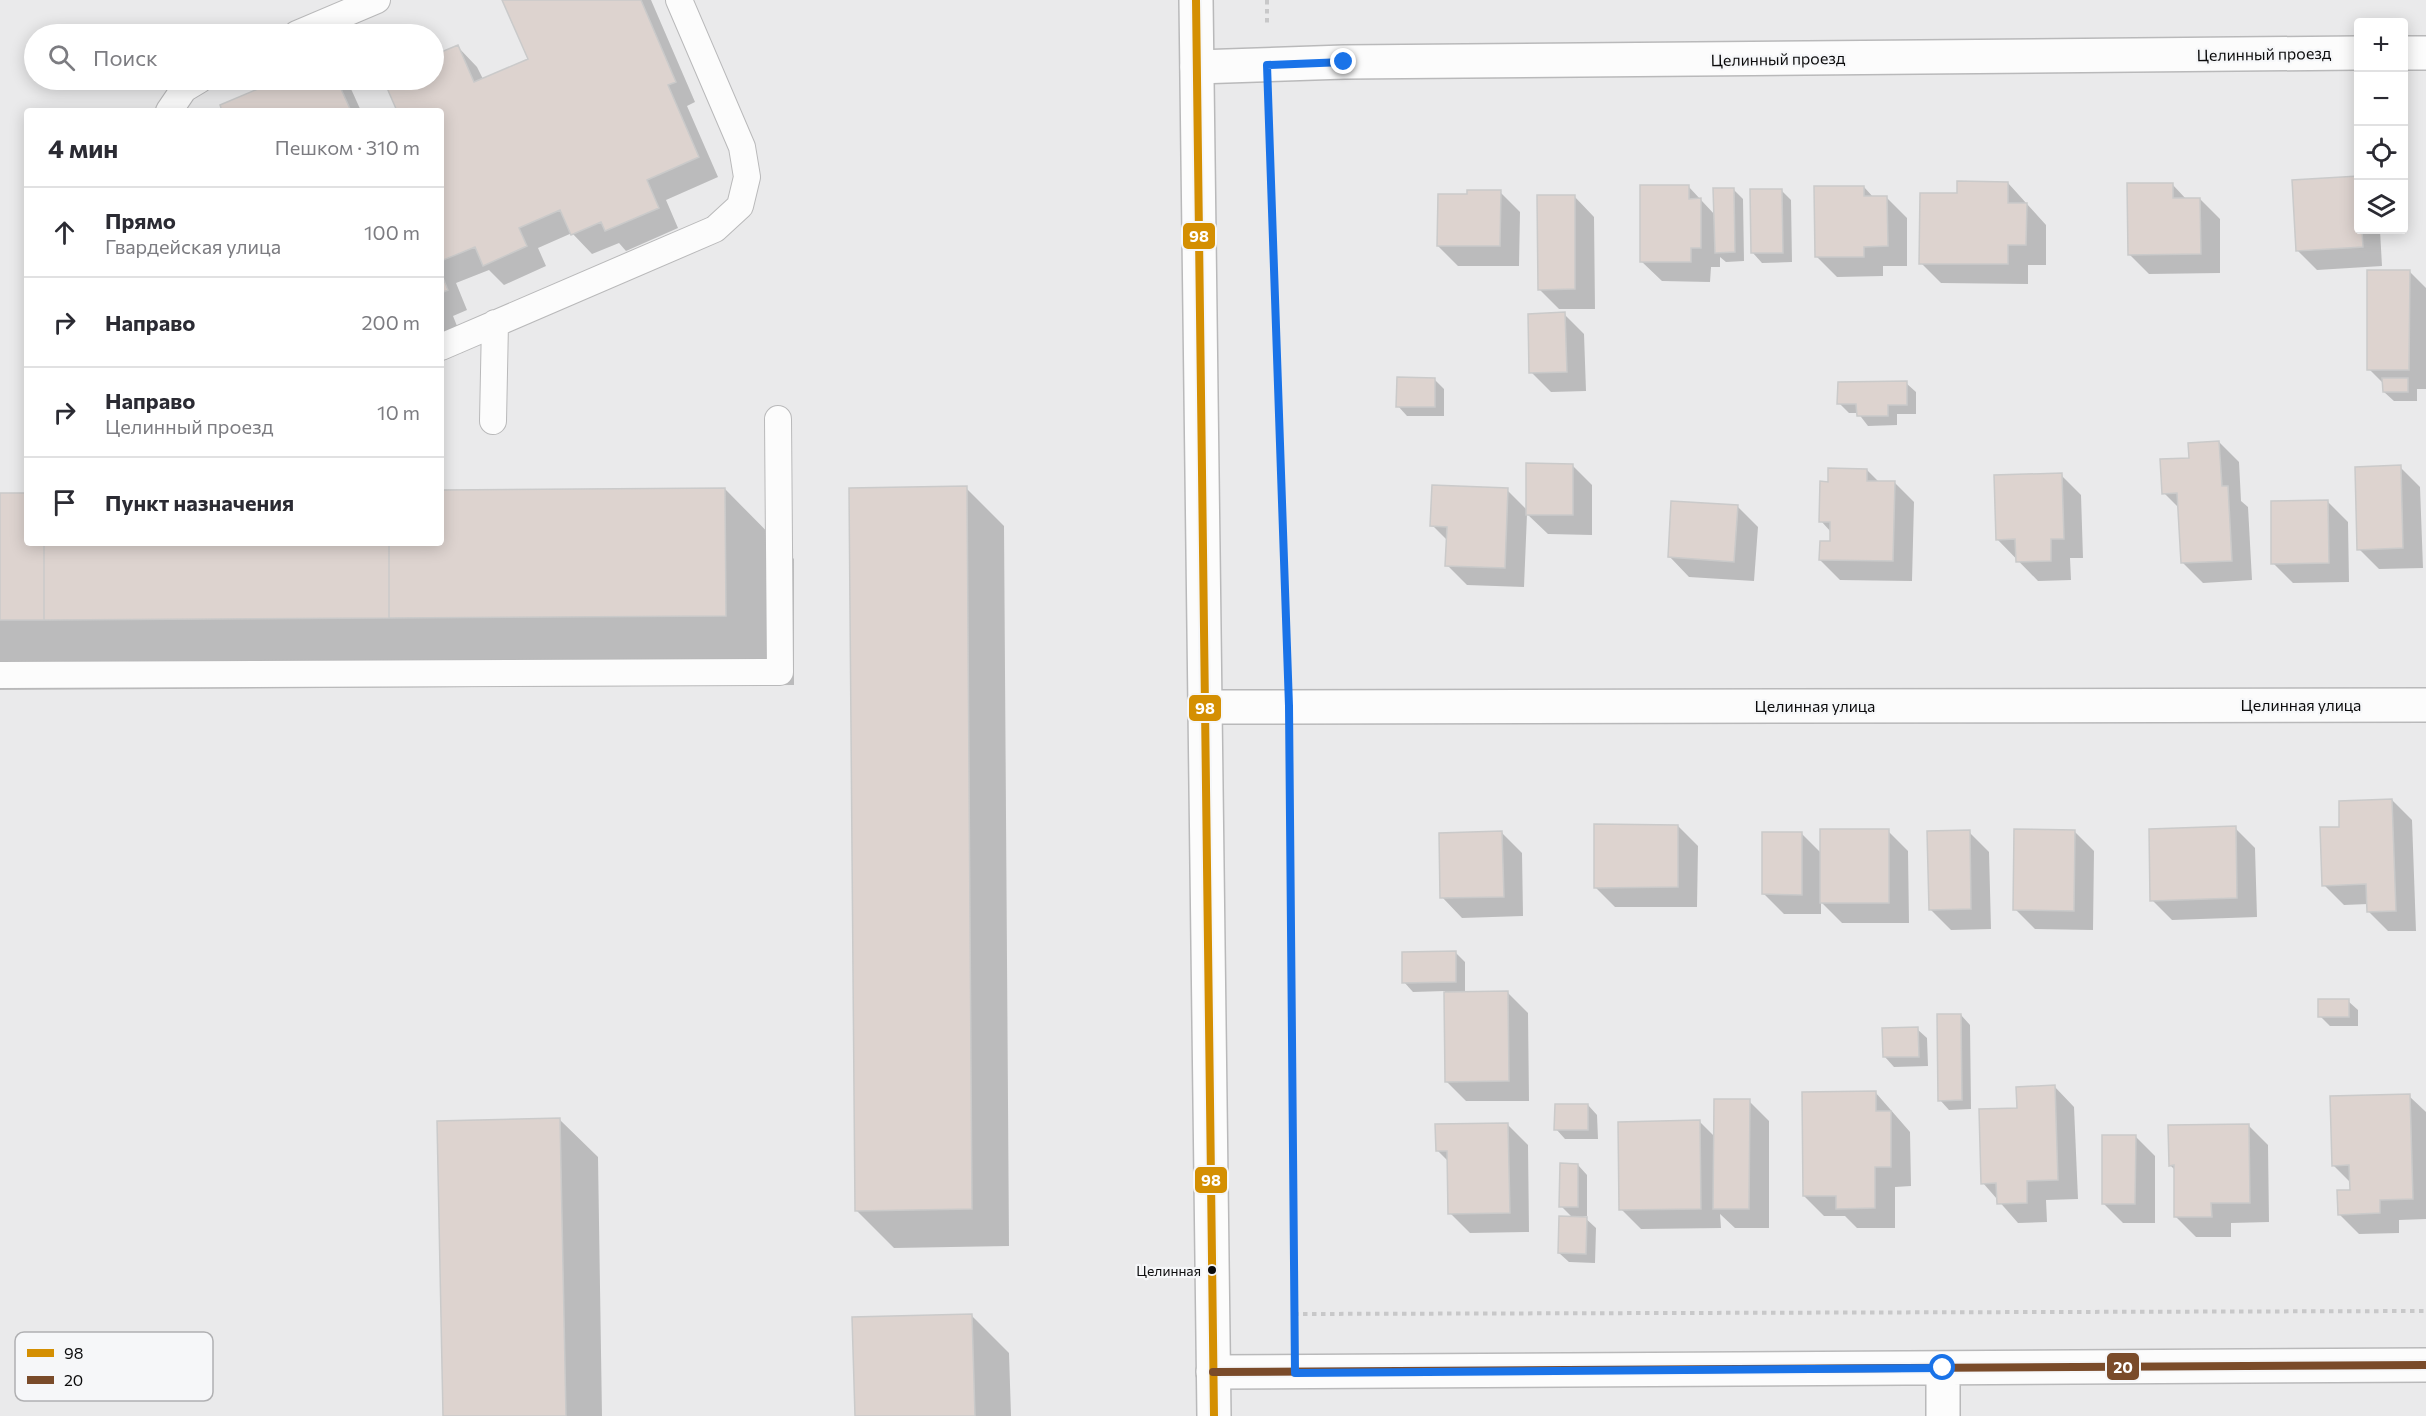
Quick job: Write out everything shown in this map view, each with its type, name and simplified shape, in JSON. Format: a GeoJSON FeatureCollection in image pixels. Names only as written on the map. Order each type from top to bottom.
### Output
{"type":"FeatureCollection","features":[{"type":"Feature","properties":{"kind":"street"},"geometry":{"type":"LineString","coordinates":[[1196,0],[1214,1416]]}},
{"type":"Feature","properties":{"kind":"street","name":"Целинный проезд"},"geometry":{"type":"LineString","coordinates":[[1197,67],[2354,53]]}},
{"type":"Feature","properties":{"kind":"street"},"geometry":{"type":"LineString","coordinates":[[2408,53],[2426,53]]}},
{"type":"Feature","properties":{"kind":"street","name":"Целинная улица"},"geometry":{"type":"LineString","coordinates":[[1205,707],[2426,705]]}},
{"type":"Feature","properties":{"kind":"street"},"geometry":{"type":"LineString","coordinates":[[1213,1371],[1295,1373],[2426,1365]]}},
{"type":"Feature","properties":{"kind":"street"},"geometry":{"type":"LineString","coordinates":[[1943,1368],[1943,1416]]}},
{"type":"Feature","properties":{"kind":"lane"},"geometry":{"type":"LineString","coordinates":[[313,24],[338,8],[377,0]]}},
{"type":"Feature","properties":{"kind":"lane"},"geometry":{"type":"LineString","coordinates":[[444,346],[715,229],[740,206],[747,177],[742,147],[679,0]]}},
{"type":"Feature","properties":{"kind":"lane"},"geometry":{"type":"LineString","coordinates":[[172,108],[183,90]]}},
{"type":"Feature","properties":{"kind":"lane"},"geometry":{"type":"LineString","coordinates":[[493,421],[495,323]]}},
{"type":"Feature","properties":{"kind":"lane"},"geometry":{"type":"LineString","coordinates":[[0,675],[780,672],[778,419]]}},
{"type":"Feature","properties":{"kind":"path"},"geometry":{"type":"LineString","coordinates":[[1267,0],[1267,65],[1289,706],[1295,1373]]}},
{"type":"Feature","properties":{"kind":"path"},"geometry":{"type":"LineString","coordinates":[[1294,1314],[2426,1311]]}},
{"type":"Feature","properties":{"kind":"building"},"geometry":{"type":"Polygon","coordinates":[[[502,0],[641,0],[676,82],[668,85],[699,157],[647,180],[659,208],[605,231],[601,222],[571,235],[560,210],[519,228],[527,246],[483,266],[475,247],[444,260],[444,108],[396,108],[388,90],[444,90],[444,51],[458,45],[474,82],[528,59],[502,0]]]}},
{"type":"Feature","properties":{"kind":"building"},"geometry":{"type":"Polygon","coordinates":[[[255,90],[342,90],[350,108],[221,108],[220,105],[255,90]]]}},
{"type":"Feature","properties":{"kind":"building"},"geometry":{"type":"Polygon","coordinates":[[[2354,176],[2354,234],[2362,234],[2363,247],[2296,251],[2292,180],[2354,176]]]}},
{"type":"Feature","properties":{"kind":"building"},"geometry":{"type":"Polygon","coordinates":[[[1957,181],[2008,182],[2008,203],[2027,203],[2026,245],[2008,245],[2008,264],[1919,264],[1920,193],[1957,193],[1957,181]]]}},
{"type":"Feature","properties":{"kind":"building"},"geometry":{"type":"Polygon","coordinates":[[[2127,183],[2173,183],[2173,198],[2200,198],[2201,254],[2128,255],[2127,183]]]}},
{"type":"Feature","properties":{"kind":"building"},"geometry":{"type":"Polygon","coordinates":[[[1640,185],[1689,185],[1689,199],[1701,198],[1701,248],[1691,248],[1691,262],[1640,262],[1640,185]]]}},
{"type":"Feature","properties":{"kind":"building"},"geometry":{"type":"Polygon","coordinates":[[[1814,186],[1864,186],[1864,196],[1887,196],[1888,246],[1864,247],[1864,257],[1815,257],[1814,186]]]}},
{"type":"Feature","properties":{"kind":"building"},"geometry":{"type":"Polygon","coordinates":[[[1713,188],[1734,188],[1735,252],[1715,253],[1713,188]]]}},
{"type":"Feature","properties":{"kind":"building"},"geometry":{"type":"Polygon","coordinates":[[[1750,189],[1782,189],[1783,253],[1751,253],[1750,189]]]}},
{"type":"Feature","properties":{"kind":"building"},"geometry":{"type":"Polygon","coordinates":[[[1467,190],[1501,190],[1500,246],[1437,246],[1438,194],[1467,194],[1467,190]]]}},
{"type":"Feature","properties":{"kind":"building"},"geometry":{"type":"Polygon","coordinates":[[[1537,195],[1575,195],[1575,289],[1538,290],[1537,195]]]}},
{"type":"Feature","properties":{"kind":"building"},"geometry":{"type":"Polygon","coordinates":[[[2367,270],[2410,270],[2409,370],[2367,370],[2367,270]]]}},
{"type":"Feature","properties":{"kind":"building"},"geometry":{"type":"Polygon","coordinates":[[[444,280],[448,290],[444,292],[444,280]]]}},
{"type":"Feature","properties":{"kind":"building"},"geometry":{"type":"Polygon","coordinates":[[[1565,312],[1567,372],[1529,373],[1528,314],[1565,312]]]}},
{"type":"Feature","properties":{"kind":"building"},"geometry":{"type":"Polygon","coordinates":[[[1397,377],[1435,378],[1435,407],[1396,407],[1397,377]]]}},
{"type":"Feature","properties":{"kind":"building"},"geometry":{"type":"Polygon","coordinates":[[[2382,378],[2408,378],[2408,392],[2383,392],[2382,378]]]}},
{"type":"Feature","properties":{"kind":"building"},"geometry":{"type":"Polygon","coordinates":[[[1907,381],[1907,405],[1888,405],[1888,416],[1857,416],[1856,404],[1837,404],[1838,382],[1907,381]]]}},
{"type":"Feature","properties":{"kind":"building"},"geometry":{"type":"Polygon","coordinates":[[[2219,441],[2222,486],[2228,486],[2232,561],[2181,563],[2177,493],[2162,494],[2160,459],[2189,458],[2188,443],[2219,441]]]}},
{"type":"Feature","properties":{"kind":"building"},"geometry":{"type":"Polygon","coordinates":[[[1526,463],[1573,464],[1573,515],[1526,515],[1526,463]]]}},
{"type":"Feature","properties":{"kind":"building"},"geometry":{"type":"Polygon","coordinates":[[[2401,465],[2403,548],[2357,550],[2355,467],[2401,465]]]}},
{"type":"Feature","properties":{"kind":"building"},"geometry":{"type":"Polygon","coordinates":[[[1828,468],[1867,469],[1867,481],[1895,481],[1893,561],[1819,560],[1820,541],[1830,541],[1830,522],[1819,522],[1820,481],[1828,482],[1828,468]]]}},
{"type":"Feature","properties":{"kind":"building"},"geometry":{"type":"Polygon","coordinates":[[[2062,473],[2064,539],[2051,539],[2051,561],[2016,562],[2015,539],[1996,540],[1994,475],[2062,473]]]}},
{"type":"Feature","properties":{"kind":"building"},"geometry":{"type":"Polygon","coordinates":[[[1432,485],[1508,488],[1505,568],[1445,566],[1447,527],[1430,526],[1432,485]]]}},
{"type":"Feature","properties":{"kind":"building"},"geometry":{"type":"Polygon","coordinates":[[[967,486],[972,1209],[855,1211],[849,488],[967,486]]]}},
{"type":"Feature","properties":{"kind":"building"},"geometry":{"type":"Polygon","coordinates":[[[725,488],[726,616],[389,618],[389,546],[444,546],[444,490],[725,488]]]}},
{"type":"Feature","properties":{"kind":"building"},"geometry":{"type":"Polygon","coordinates":[[[0,493],[24,493],[24,546],[44,546],[44,620],[0,620],[0,493]]]}},
{"type":"Feature","properties":{"kind":"building"},"geometry":{"type":"Polygon","coordinates":[[[2328,500],[2329,563],[2271,564],[2271,501],[2328,500]]]}},
{"type":"Feature","properties":{"kind":"building"},"geometry":{"type":"Polygon","coordinates":[[[1671,501],[1738,505],[1734,562],[1668,557],[1671,501]]]}},
{"type":"Feature","properties":{"kind":"building"},"geometry":{"type":"Polygon","coordinates":[[[44,546],[389,546],[389,618],[44,620],[44,546]]]}},
{"type":"Feature","properties":{"kind":"building"},"geometry":{"type":"Polygon","coordinates":[[[2392,799],[2396,911],[2367,912],[2366,884],[2322,886],[2320,827],[2339,827],[2339,801],[2392,799]]]}},
{"type":"Feature","properties":{"kind":"building"},"geometry":{"type":"Polygon","coordinates":[[[1594,824],[1678,825],[1678,887],[1594,888],[1594,824]]]}},
{"type":"Feature","properties":{"kind":"building"},"geometry":{"type":"Polygon","coordinates":[[[2236,826],[2237,898],[2150,901],[2149,829],[2236,826]]]}},
{"type":"Feature","properties":{"kind":"building"},"geometry":{"type":"Polygon","coordinates":[[[1820,829],[1889,829],[1889,903],[1820,903],[1820,829]]]}},
{"type":"Feature","properties":{"kind":"building"},"geometry":{"type":"Polygon","coordinates":[[[2014,829],[2075,830],[2074,911],[2013,910],[2014,829]]]}},
{"type":"Feature","properties":{"kind":"building"},"geometry":{"type":"Polygon","coordinates":[[[1970,830],[1971,909],[1929,910],[1927,831],[1970,830]]]}},
{"type":"Feature","properties":{"kind":"building"},"geometry":{"type":"Polygon","coordinates":[[[1502,831],[1504,897],[1440,898],[1439,833],[1502,831]]]}},
{"type":"Feature","properties":{"kind":"building"},"geometry":{"type":"Polygon","coordinates":[[[1762,832],[1802,832],[1802,895],[1762,894],[1762,832]]]}},
{"type":"Feature","properties":{"kind":"building"},"geometry":{"type":"Polygon","coordinates":[[[1456,951],[1456,982],[1402,983],[1402,952],[1456,951]]]}},
{"type":"Feature","properties":{"kind":"building"},"geometry":{"type":"Polygon","coordinates":[[[1508,991],[1509,1081],[1445,1082],[1444,992],[1508,991]]]}},
{"type":"Feature","properties":{"kind":"building"},"geometry":{"type":"Polygon","coordinates":[[[2318,999],[2349,999],[2349,1017],[2318,1017],[2318,999]]]}},
{"type":"Feature","properties":{"kind":"building"},"geometry":{"type":"Polygon","coordinates":[[[1937,1014],[1961,1014],[1962,1100],[1938,1101],[1937,1014]]]}},
{"type":"Feature","properties":{"kind":"building"},"geometry":{"type":"Polygon","coordinates":[[[1918,1027],[1919,1057],[1883,1057],[1882,1028],[1918,1027]]]}},
{"type":"Feature","properties":{"kind":"building"},"geometry":{"type":"Polygon","coordinates":[[[2055,1085],[2058,1180],[2027,1181],[2027,1203],[1997,1204],[1996,1183],[1981,1184],[1979,1109],[2017,1108],[2016,1087],[2055,1085]]]}},
{"type":"Feature","properties":{"kind":"building"},"geometry":{"type":"Polygon","coordinates":[[[1876,1091],[1876,1111],[1891,1111],[1891,1167],[1875,1167],[1875,1208],[1836,1209],[1836,1196],[1803,1196],[1802,1092],[1876,1091]]]}},
{"type":"Feature","properties":{"kind":"building"},"geometry":{"type":"Polygon","coordinates":[[[2410,1094],[2413,1199],[2380,1200],[2380,1213],[2338,1215],[2337,1190],[2350,1190],[2349,1165],[2332,1166],[2330,1096],[2410,1094]]]}},
{"type":"Feature","properties":{"kind":"building"},"geometry":{"type":"Polygon","coordinates":[[[1714,1099],[1750,1099],[1749,1209],[1713,1209],[1714,1099]]]}},
{"type":"Feature","properties":{"kind":"building"},"geometry":{"type":"Polygon","coordinates":[[[1555,1104],[1588,1104],[1588,1130],[1554,1130],[1555,1104]]]}},
{"type":"Feature","properties":{"kind":"building"},"geometry":{"type":"Polygon","coordinates":[[[560,1118],[566,1416],[443,1416],[437,1121],[560,1118]]]}},
{"type":"Feature","properties":{"kind":"building"},"geometry":{"type":"Polygon","coordinates":[[[1700,1120],[1701,1209],[1619,1210],[1618,1122],[1700,1120]]]}},
{"type":"Feature","properties":{"kind":"building"},"geometry":{"type":"Polygon","coordinates":[[[1508,1123],[1510,1213],[1448,1214],[1447,1151],[1436,1151],[1435,1124],[1508,1123]]]}},
{"type":"Feature","properties":{"kind":"building"},"geometry":{"type":"Polygon","coordinates":[[[2249,1124],[2250,1203],[2211,1203],[2212,1217],[2174,1217],[2174,1165],[2169,1166],[2168,1125],[2249,1124]]]}},
{"type":"Feature","properties":{"kind":"building"},"geometry":{"type":"Polygon","coordinates":[[[2102,1135],[2136,1135],[2135,1204],[2102,1204],[2102,1135]]]}},
{"type":"Feature","properties":{"kind":"building"},"geometry":{"type":"Polygon","coordinates":[[[1560,1163],[1578,1164],[1578,1207],[1559,1207],[1560,1163]]]}},
{"type":"Feature","properties":{"kind":"building"},"geometry":{"type":"Polygon","coordinates":[[[1559,1216],[1587,1217],[1586,1254],[1558,1253],[1559,1216]]]}},
{"type":"Feature","properties":{"kind":"building"},"geometry":{"type":"Polygon","coordinates":[[[972,1314],[975,1416],[855,1416],[852,1317],[972,1314]]]}},
{"type":"Feature","properties":{"kind":"transit line","name":"98"},"geometry":{"type":"LineString","coordinates":[[1196,0],[1214,1416]]}},
{"type":"Feature","properties":{"kind":"transit line","name":"20"},"geometry":{"type":"LineString","coordinates":[[1213,1372],[2426,1365]]}},
{"type":"Feature","properties":{"kind":"place","name":"Целинная"},"geometry":{"type":"Point","coordinates":[1212,1270]}},
{"type":"Feature","properties":{"kind":"route"},"geometry":{"type":"LineString","coordinates":[[1344,62],[1267,65],[1289,706],[1295,1373],[1943,1368]]}}]}
